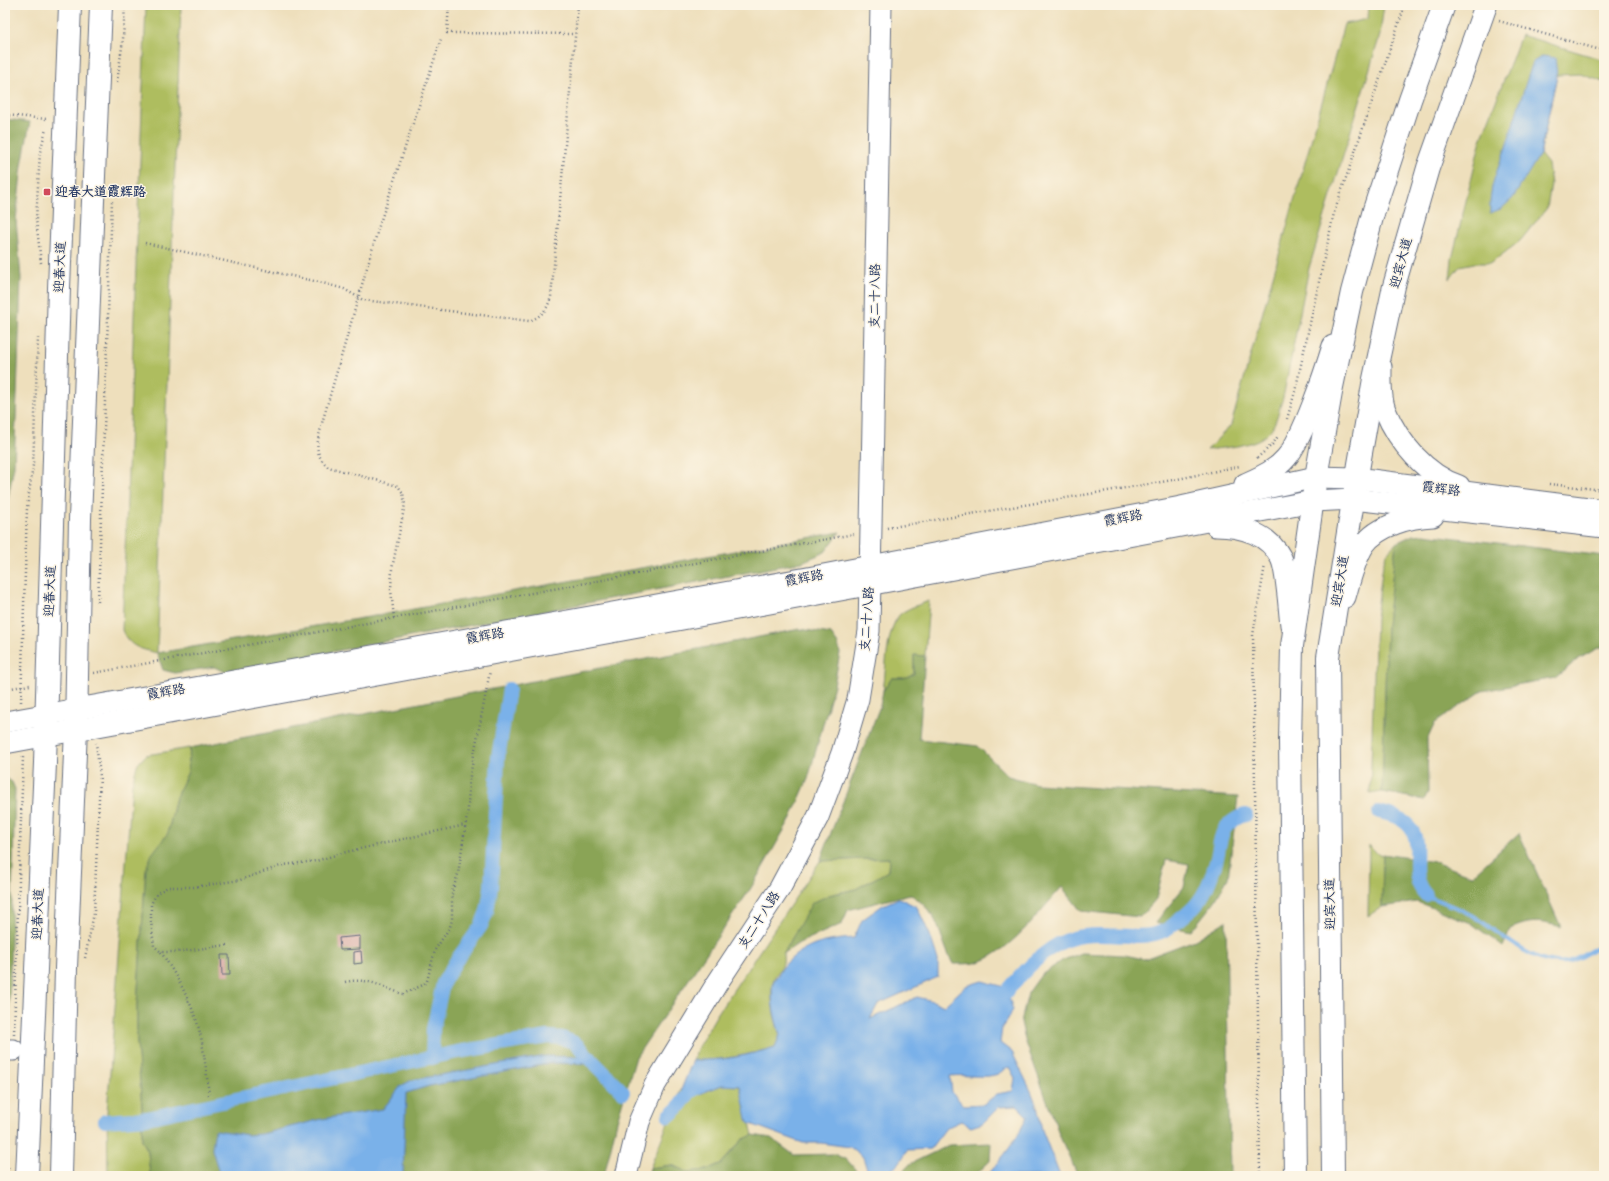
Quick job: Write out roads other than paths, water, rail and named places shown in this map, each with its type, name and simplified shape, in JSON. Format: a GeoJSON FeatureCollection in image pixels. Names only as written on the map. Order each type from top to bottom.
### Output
{"type":"FeatureCollection","features":[{"type":"Feature","properties":{"kind":"main road","name":"迎春大道"},"geometry":{"type":"LineString","coordinates":[[18,1171],[41,845],[70,5]]}},
{"type":"Feature","properties":{"kind":"main road"},"geometry":{"type":"LineString","coordinates":[[61,1176],[71,846],[85,717],[86,675],[78,579],[101,5]]}},
{"type":"Feature","properties":{"kind":"main road"},"geometry":{"type":"LineString","coordinates":[[1296,1176],[1290,741],[1292,646],[1316,477],[1332,387],[1352,292],[1374,210],[1410,100],[1444,5]]}},
{"type":"Feature","properties":{"kind":"main road","name":"迎宾大道"},"geometry":{"type":"LineString","coordinates":[[1333,1176],[1328,657],[1356,478],[1394,286],[1428,168],[1490,12]]}},
{"type":"Feature","properties":{"kind":"main road"},"geometry":{"type":"LineString","coordinates":[[50,579],[78,579]]}},
{"type":"Feature","properties":{"kind":"main road"},"geometry":{"type":"LineString","coordinates":[[41,845],[71,846]]}},
{"type":"Feature","properties":{"kind":"street","name":"支二十八路"},"geometry":{"type":"LineString","coordinates":[[626,1176],[639,1122],[655,1085],[716,985],[780,888],[818,817],[842,753],[858,699],[869,631],[881,5]]}},
{"type":"Feature","properties":{"kind":"street"},"geometry":{"type":"LineString","coordinates":[[1182,516],[1270,473],[1287,457],[1300,434],[1326,368],[1364,247]]}},
{"type":"Feature","properties":{"kind":"street"},"geometry":{"type":"LineString","coordinates":[[1384,333],[1380,367],[1381,388],[1385,409],[1397,431],[1424,466],[1486,504]]}},
{"type":"Feature","properties":{"kind":"street","name":"霞辉路"},"geometry":{"type":"LineString","coordinates":[[1182,516],[1316,477],[1356,478],[1604,527]]}},
{"type":"Feature","properties":{"kind":"street","name":"霞辉路"},"geometry":{"type":"LineString","coordinates":[[13,720],[46,714],[85,717],[870,575],[1182,516],[1313,501],[1353,499],[1604,510]]}},
{"type":"Feature","properties":{"kind":"street"},"geometry":{"type":"LineString","coordinates":[[1328,657],[1357,557],[1365,544],[1382,530],[1407,519],[1486,504]]}},
{"type":"Feature","properties":{"kind":"street"},"geometry":{"type":"LineString","coordinates":[[1182,516],[1220,526],[1247,529],[1268,540],[1282,559],[1287,589],[1292,646]]}},
{"type":"Feature","properties":{"kind":"street","name":"霞辉路"},"geometry":{"type":"LineString","coordinates":[[14,741],[45,736],[85,717]]}},
{"type":"Feature","properties":{"kind":"water"},"geometry":{"type":"Polygon","coordinates":[[[1543,56],[1555,58],[1557,75],[1540,154],[1513,198],[1501,209],[1490,213],[1492,186],[1529,73],[1533,62],[1543,56]]]}},
{"type":"Feature","properties":{"kind":"water"},"geometry":{"type":"Polygon","coordinates":[[[899,898],[917,907],[930,935],[938,960],[938,977],[878,1004],[870,1019],[917,997],[933,1001],[944,1006],[966,986],[982,981],[1001,986],[1007,991],[1013,1010],[1002,1028],[1000,1043],[1012,1052],[1031,1091],[1037,1106],[1042,1130],[1060,1176],[987,1176],[1015,1140],[1027,1116],[1017,1106],[999,1107],[983,1123],[971,1127],[961,1121],[946,1128],[930,1149],[907,1150],[900,1162],[892,1169],[883,1173],[869,1176],[863,1157],[850,1147],[821,1143],[803,1143],[748,1123],[740,1086],[722,1085],[699,1094],[681,1090],[693,1060],[714,1060],[734,1057],[775,1047],[780,1035],[775,1016],[772,990],[776,977],[794,956],[812,946],[854,938],[862,920],[883,905],[899,898]],[[1009,1067],[998,1074],[993,1075],[950,1076],[952,1092],[963,1105],[984,1104],[997,1094],[1013,1091],[1015,1078],[1009,1067]]]}},
{"type":"Feature","properties":{"kind":"water"},"geometry":{"type":"Polygon","coordinates":[[[546,1056],[587,1057],[594,1064],[552,1063],[429,1086],[406,1093],[403,1173],[400,1176],[220,1176],[212,1149],[215,1130],[248,1135],[262,1134],[322,1119],[383,1109],[401,1086],[412,1080],[546,1056]]]}},
{"type":"Feature","properties":{"kind":"waterway"},"geometry":{"type":"LineString","coordinates":[[432,1058],[433,1029],[443,983],[456,961],[481,926],[487,911],[491,888],[498,758],[509,689]]}},
{"type":"Feature","properties":{"kind":"waterway"},"geometry":{"type":"LineString","coordinates":[[1379,812],[1398,818],[1410,827],[1415,837],[1416,872],[1419,884],[1426,895]]}},
{"type":"Feature","properties":{"kind":"waterway"},"geometry":{"type":"LineString","coordinates":[[995,1005],[1037,959],[1047,951],[1067,940],[1080,936],[1093,935],[1148,935],[1160,932],[1170,927],[1193,908],[1204,893],[1215,866],[1221,837],[1224,830],[1234,820],[1246,815]]}},
{"type":"Feature","properties":{"kind":"waterway"},"geometry":{"type":"LineString","coordinates":[[1426,895],[1471,915],[1528,953],[1553,962],[1571,961],[1586,954],[1604,942]]}},
{"type":"Feature","properties":{"kind":"waterway"},"geometry":{"type":"LineString","coordinates":[[105,1121],[147,1118],[457,1052],[548,1037],[562,1038],[575,1043],[623,1092]]}},
{"type":"Feature","properties":{"kind":"waterway"},"geometry":{"type":"LineString","coordinates":[[669,1116],[678,1108],[690,1092],[706,1082]]}},
{"type":"Feature","properties":{"kind":"place","name":"迎春大道霞辉路"},"geometry":{"type":"Point","coordinates":[47,192]}}]}
